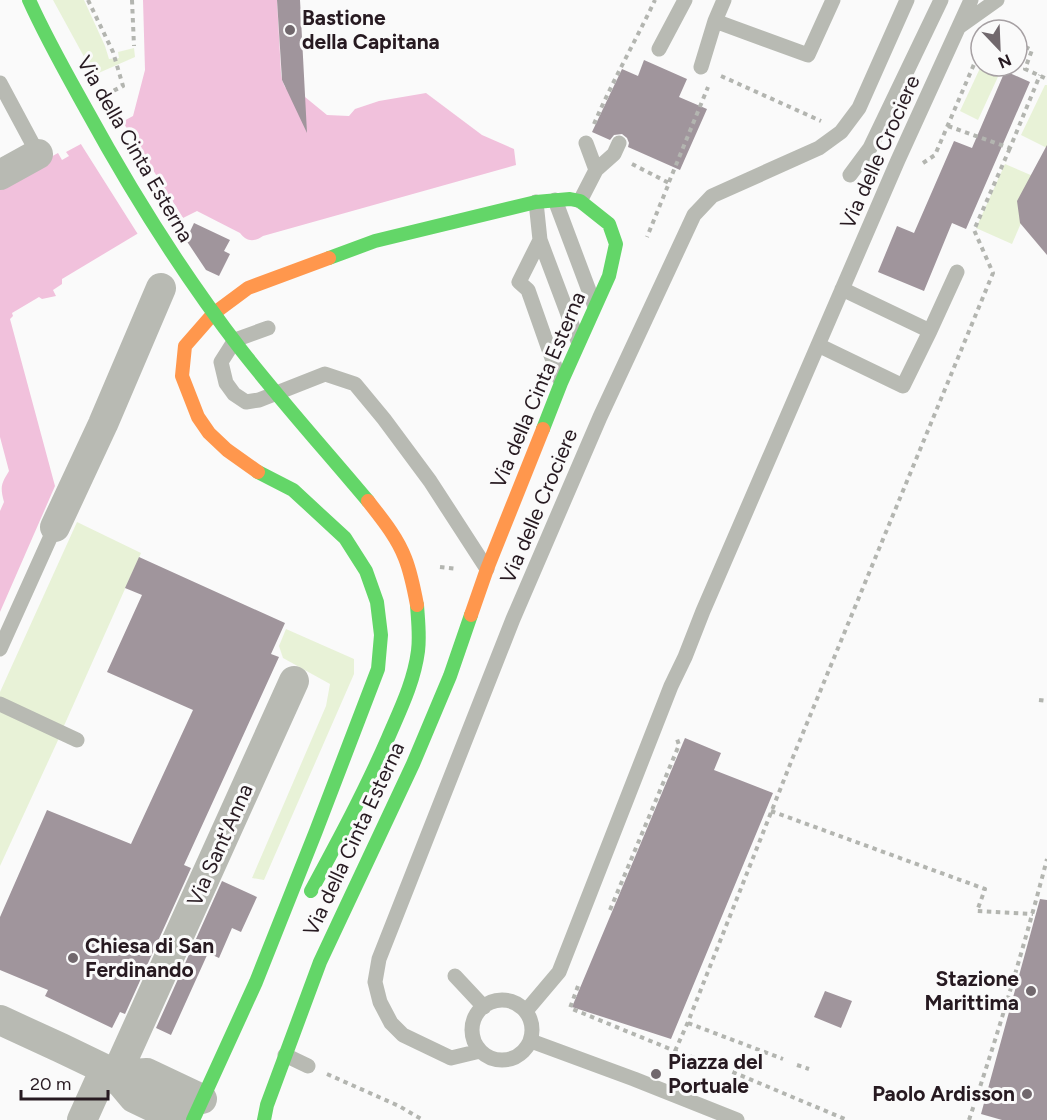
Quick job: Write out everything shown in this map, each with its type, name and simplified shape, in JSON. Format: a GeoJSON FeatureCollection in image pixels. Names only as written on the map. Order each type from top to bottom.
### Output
{"type":"FeatureCollection","features":[{"type":"Feature","properties":{"kind":"street","name":"Via della Cinta Esterna"},"geometry":{"type":"LineString","coordinates":[[29,0],[41,27],[103,142],[185,274],[267,382],[390,529],[410,572],[417,605],[419,637],[413,675],[406,699],[364,792],[300,912],[256,982]]}},
{"type":"Feature","properties":{"kind":"street"},"geometry":{"type":"LineString","coordinates":[[0,175],[38,154]]}},
{"type":"Feature","properties":{"kind":"street","name":"Via della Cinta Esterna"},"geometry":{"type":"LineString","coordinates":[[197,1110],[256,982],[378,669],[381,634],[377,602],[366,571],[345,538],[293,490],[251,468],[227,450],[209,433],[198,417],[182,376],[185,346],[213,314],[248,288],[375,241],[536,202],[570,199],[580,201],[609,224],[616,243],[609,276],[561,383],[488,569],[450,676],[413,764],[320,962],[267,1105],[264,1120]]}},
{"type":"Feature","properties":{"kind":"street"},"geometry":{"type":"LineString","coordinates":[[56,527],[103,424],[160,288]]}},
{"type":"Feature","properties":{"kind":"street","name":"Via Sant'Anna"},"geometry":{"type":"LineString","coordinates":[[82,1120],[110,1072],[294,681]]}},
{"type":"Feature","properties":{"kind":"street","name":"Via della Cinta Esterna"},"geometry":{"type":"LineString","coordinates":[[350,846],[364,792]]}},
{"type":"Feature","properties":{"kind":"street","name":"Via della Cinta Esterna"},"geometry":{"type":"LineString","coordinates":[[320,962],[338,890]]}},
{"type":"Feature","properties":{"kind":"street"},"geometry":{"type":"LineString","coordinates":[[0,1020],[110,1072],[134,1098],[180,1120]]}},
{"type":"Feature","properties":{"kind":"street"},"geometry":{"type":"LineString","coordinates":[[110,1072],[147,1073],[197,1110]]}},
{"type":"Feature","properties":{"kind":"lane"},"geometry":{"type":"LineString","coordinates":[[659,49],[685,0]]}},
{"type":"Feature","properties":{"kind":"lane"},"geometry":{"type":"LineString","coordinates":[[701,67],[724,0]]}},
{"type":"Feature","properties":{"kind":"lane"},"geometry":{"type":"LineString","coordinates":[[715,21],[808,55],[832,0]]}},
{"type":"Feature","properties":{"kind":"lane","name":"Via delle Crociere"},"geometry":{"type":"LineString","coordinates":[[480,1051],[451,1058],[403,1035],[391,1023],[380,1002],[375,982],[379,959],[513,619],[600,417],[694,215],[712,196],[819,148],[841,132],[859,108],[907,0]]}},
{"type":"Feature","properties":{"kind":"lane"},"geometry":{"type":"LineString","coordinates":[[850,175],[870,148],[940,0]]}},
{"type":"Feature","properties":{"kind":"lane","name":"Via delle Crociere"},"geometry":{"type":"LineString","coordinates":[[526,1011],[559,972],[671,686],[898,160],[971,0]]}},
{"type":"Feature","properties":{"kind":"lane"},"geometry":{"type":"LineString","coordinates":[[959,27],[997,0]]}},
{"type":"Feature","properties":{"kind":"lane"},"geometry":{"type":"LineString","coordinates":[[0,83],[38,154]]}},
{"type":"Feature","properties":{"kind":"lane"},"geometry":{"type":"LineString","coordinates":[[586,143],[596,170]]}},
{"type":"Feature","properties":{"kind":"lane"},"geometry":{"type":"LineString","coordinates":[[580,201],[596,170],[614,154],[619,143]]}},
{"type":"Feature","properties":{"kind":"lane"},"geometry":{"type":"LineString","coordinates":[[555,200],[595,307]]}},
{"type":"Feature","properties":{"kind":"lane"},"geometry":{"type":"LineString","coordinates":[[536,202],[540,240],[579,344]]}},
{"type":"Feature","properties":{"kind":"lane"},"geometry":{"type":"LineString","coordinates":[[540,240],[519,282],[528,290],[561,383]]}},
{"type":"Feature","properties":{"kind":"lane"},"geometry":{"type":"LineString","coordinates":[[818,345],[903,386],[957,272]]}},
{"type":"Feature","properties":{"kind":"lane"},"geometry":{"type":"LineString","coordinates":[[842,289],[930,331]]}},
{"type":"Feature","properties":{"kind":"lane"},"geometry":{"type":"LineString","coordinates":[[267,328],[235,340],[221,362],[226,383],[234,394],[246,402],[259,400],[325,374],[355,384],[430,481],[488,569]]}},
{"type":"Feature","properties":{"kind":"lane"},"geometry":{"type":"LineString","coordinates":[[0,649],[56,527]]}},
{"type":"Feature","properties":{"kind":"lane"},"geometry":{"type":"LineString","coordinates":[[0,704],[77,740]]}},
{"type":"Feature","properties":{"kind":"lane"},"geometry":{"type":"LineString","coordinates":[[455,976],[483,1007]]}},
{"type":"Feature","properties":{"kind":"lane"},"geometry":{"type":"LineString","coordinates":[[506,1000],[526,1011],[533,1030],[531,1041],[524,1052],[513,1059],[501,1061],[488,1057],[480,1051],[474,1040],[472,1028],[476,1016],[483,1007],[494,1001],[506,1000]]}},
{"type":"Feature","properties":{"kind":"lane"},"geometry":{"type":"LineString","coordinates":[[531,1041],[737,1120]]}},
{"type":"Feature","properties":{"kind":"lane"},"geometry":{"type":"LineString","coordinates":[[285,1055],[308,1066]]}},
{"type":"Feature","properties":{"kind":"path"},"geometry":{"type":"LineString","coordinates":[[88,0],[113,52],[123,86],[117,90]]}},
{"type":"Feature","properties":{"kind":"path"},"geometry":{"type":"LineString","coordinates":[[132,0],[134,46]]}},
{"type":"Feature","properties":{"kind":"path"},"geometry":{"type":"LineString","coordinates":[[586,143],[655,0]]}},
{"type":"Feature","properties":{"kind":"path"},"geometry":{"type":"LineString","coordinates":[[1029,71],[1047,79]]}},
{"type":"Feature","properties":{"kind":"path"},"geometry":{"type":"LineString","coordinates":[[675,1051],[771,811],[993,273],[974,230],[1040,75]]}},
{"type":"Feature","properties":{"kind":"path"},"geometry":{"type":"LineString","coordinates":[[669,183],[710,83]]}},
{"type":"Feature","properties":{"kind":"path"},"geometry":{"type":"LineString","coordinates":[[948,126],[1010,148]]}},
{"type":"Feature","properties":{"kind":"path"},"geometry":{"type":"LineString","coordinates":[[1039,700],[1047,701]]}},
{"type":"Feature","properties":{"kind":"path"},"geometry":{"type":"LineString","coordinates":[[771,811],[985,889],[977,911],[1033,914]]}},
{"type":"Feature","properties":{"kind":"path"},"geometry":{"type":"LineString","coordinates":[[969,1120],[995,1042],[1047,859]]}},
{"type":"Feature","properties":{"kind":"path"},"geometry":{"type":"LineString","coordinates":[[573,998],[570,1008],[675,1051],[721,1067],[847,1120]]}},
{"type":"Feature","properties":{"kind":"path"},"geometry":{"type":"LineString","coordinates":[[688,1022],[783,1059]]}},
{"type":"Feature","properties":{"kind":"path"},"geometry":{"type":"LineString","coordinates":[[797,1065],[809,1070]]}},
{"type":"Feature","properties":{"kind":"path"},"geometry":{"type":"LineString","coordinates":[[308,1066],[399,1106],[423,1120]]}},
{"type":"Feature","properties":{"kind":"green space"},"geometry":{"type":"Polygon","coordinates":[[[53,0],[84,0],[109,59],[119,58],[118,52],[134,48],[135,57],[94,75],[53,0]]]}},
{"type":"Feature","properties":{"kind":"green space"},"geometry":{"type":"Polygon","coordinates":[[[975,78],[997,78],[978,120],[960,111],[975,78]]]}},
{"type":"Feature","properties":{"kind":"green space"},"geometry":{"type":"Polygon","coordinates":[[[1047,85],[1047,148],[1021,135],[1047,85]]]}},
{"type":"Feature","properties":{"kind":"green space"},"geometry":{"type":"Polygon","coordinates":[[[1005,164],[1040,179],[1012,244],[976,228],[1005,164]]]}},
{"type":"Feature","properties":{"kind":"green space"},"geometry":{"type":"Polygon","coordinates":[[[77,522],[141,553],[63,728],[0,699],[0,692],[77,522]]]}},
{"type":"Feature","properties":{"kind":"green space"},"geometry":{"type":"Polygon","coordinates":[[[286,629],[354,659],[354,674],[264,880],[252,878],[326,706],[330,684],[283,658],[279,646],[286,629]]]}},
{"type":"Feature","properties":{"kind":"green space"},"geometry":{"type":"Polygon","coordinates":[[[0,711],[59,738],[0,866],[0,711]]]}},
{"type":"Feature","properties":{"kind":"shaded area"},"geometry":{"type":"Polygon","coordinates":[[[143,0],[277,0],[282,80],[291,93],[305,97],[327,115],[349,116],[355,109],[379,101],[426,93],[482,135],[514,149],[516,165],[254,240],[245,238],[240,233],[197,211],[183,218],[177,210],[62,279],[62,284],[53,290],[56,296],[42,299],[39,297],[12,313],[13,316],[10,319],[55,486],[0,612],[0,511],[4,502],[2,486],[9,471],[0,437],[0,185],[58,153],[62,160],[69,156],[66,152],[133,116],[145,70],[143,0]]]}},
{"type":"Feature","properties":{"kind":"pier"},"geometry":{"type":"Polygon","coordinates":[[[121,119],[185,221],[181,220],[177,214],[139,236],[79,141],[121,119]]]}},
{"type":"Feature","properties":{"kind":"building","name":"Bastione della Capitana"},"geometry":{"type":"Polygon","coordinates":[[[277,0],[300,0],[307,133],[282,80],[277,0]]]}},
{"type":"Feature","properties":{"kind":"building"},"geometry":{"type":"Polygon","coordinates":[[[644,60],[687,79],[679,97],[707,109],[680,170],[628,147],[627,138],[622,134],[614,135],[610,140],[592,132],[622,69],[638,76],[644,60]]]}},
{"type":"Feature","properties":{"kind":"building"},"geometry":{"type":"Polygon","coordinates":[[[1002,78],[1021,78],[1030,82],[966,229],[952,223],[924,291],[878,272],[897,226],[914,233],[954,141],[972,148],[1002,78]]]}},
{"type":"Feature","properties":{"kind":"building"},"geometry":{"type":"Polygon","coordinates":[[[1047,145],[1047,255],[1020,223],[1017,201],[1047,145]]]}},
{"type":"Feature","properties":{"kind":"building"},"geometry":{"type":"Polygon","coordinates":[[[194,223],[230,240],[224,251],[230,254],[219,276],[206,270],[186,240],[194,223]]]}},
{"type":"Feature","properties":{"kind":"building"},"geometry":{"type":"Polygon","coordinates":[[[139,557],[285,623],[271,654],[279,657],[184,865],[191,868],[125,1014],[120,1012],[112,1028],[45,996],[48,990],[0,970],[0,917],[47,810],[131,844],[193,710],[107,672],[142,595],[125,588],[139,557]]]}},
{"type":"Feature","properties":{"kind":"building"},"geometry":{"type":"Polygon","coordinates":[[[685,738],[721,753],[714,770],[773,793],[671,1039],[572,1007],[685,738]]]}},
{"type":"Feature","properties":{"kind":"building"},"geometry":{"type":"Polygon","coordinates":[[[222,881],[257,897],[241,932],[232,928],[219,958],[208,953],[171,1035],[156,1028],[222,881]]]}},
{"type":"Feature","properties":{"kind":"building","name":"Stazione Marittima"},"geometry":{"type":"Polygon","coordinates":[[[1040,899],[1047,900],[1047,1120],[1002,1120],[981,1114],[1040,899]]]}},
{"type":"Feature","properties":{"kind":"building"},"geometry":{"type":"Polygon","coordinates":[[[825,991],[852,1001],[841,1028],[814,1017],[825,991]]]}},
{"type":"Feature","properties":{"kind":"traffic: fast"},"geometry":{"type":"LineString","coordinates":[[29,0],[56,55],[103,140],[179,263],[242,351],[368,501]]}},
{"type":"Feature","properties":{"kind":"traffic: fast"},"geometry":{"type":"LineString","coordinates":[[329,258],[375,241],[536,202],[570,199],[580,201],[609,224],[616,244],[609,276],[543,429]]}},
{"type":"Feature","properties":{"kind":"traffic: fast"},"geometry":{"type":"LineString","coordinates":[[193,1120],[256,982],[378,669],[381,635],[377,602],[366,571],[345,538],[293,490],[258,472]]}},
{"type":"Feature","properties":{"kind":"traffic: fast"},"geometry":{"type":"LineString","coordinates":[[311,891],[370,777],[406,696],[418,651],[417,605]]}},
{"type":"Feature","properties":{"kind":"traffic: fast"},"geometry":{"type":"LineString","coordinates":[[264,1120],[267,1105],[320,962],[413,764],[450,676],[471,615]]}},
{"type":"Feature","properties":{"kind":"traffic: slow"},"geometry":{"type":"LineString","coordinates":[[258,472],[227,450],[209,433],[198,417],[182,376],[185,346],[213,314],[248,288],[329,258]]}},
{"type":"Feature","properties":{"kind":"traffic: slow"},"geometry":{"type":"LineString","coordinates":[[471,615],[543,429]]}},
{"type":"Feature","properties":{"kind":"traffic: slow"},"geometry":{"type":"LineString","coordinates":[[368,501],[389,528],[402,550],[411,575],[417,605]]}},
{"type":"Feature","properties":{"kind":"place","name":"Bastione della Capitana"},"geometry":{"type":"Point","coordinates":[290,30]}},
{"type":"Feature","properties":{"kind":"place","name":"Chiesa di San Ferdinando"},"geometry":{"type":"Point","coordinates":[73,958]}},
{"type":"Feature","properties":{"kind":"place","name":"Stazione Marittima"},"geometry":{"type":"Point","coordinates":[1031,991]}},
{"type":"Feature","properties":{"kind":"place","name":"Piazza del Portuale"},"geometry":{"type":"Point","coordinates":[656,1074]}},
{"type":"Feature","properties":{"kind":"place","name":"Paolo Ardisson"},"geometry":{"type":"Point","coordinates":[1027,1094]}}]}
